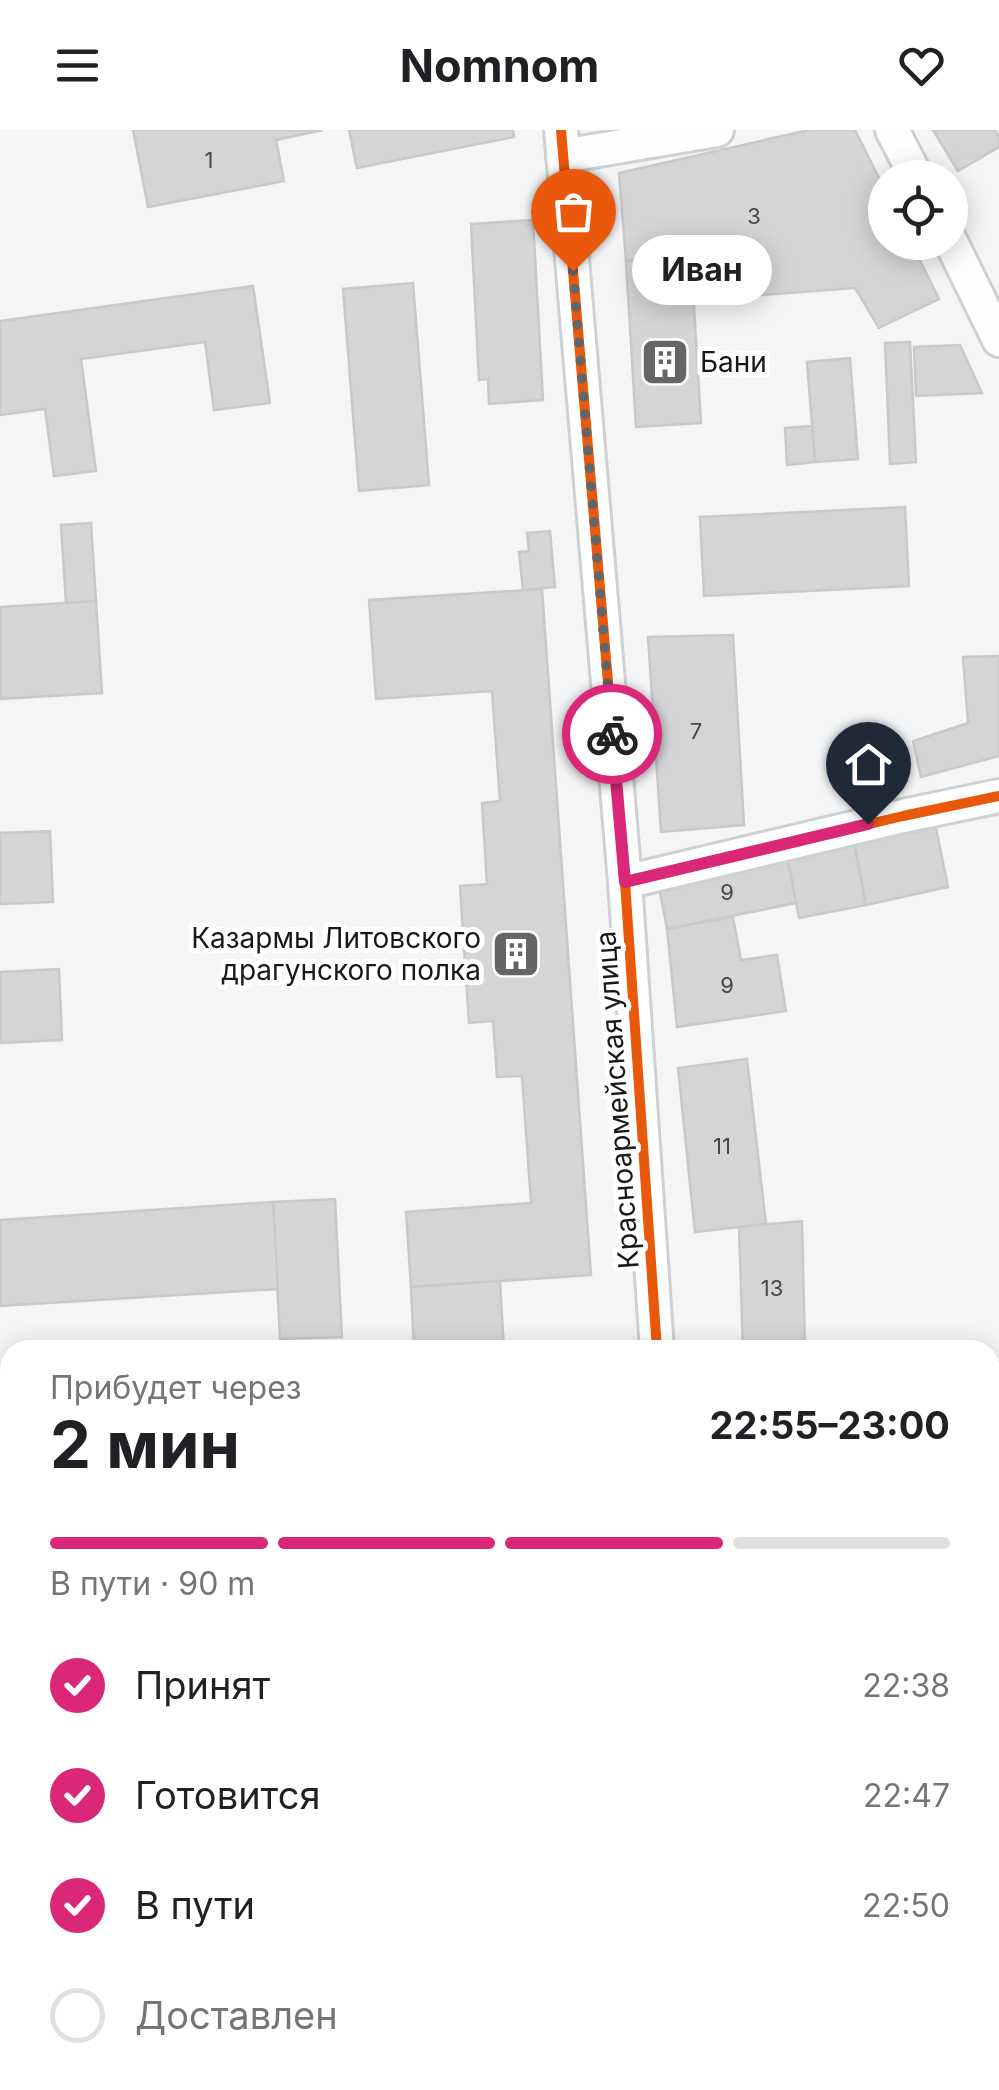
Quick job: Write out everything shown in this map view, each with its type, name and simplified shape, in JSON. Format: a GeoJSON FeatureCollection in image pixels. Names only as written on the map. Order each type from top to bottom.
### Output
{"type":"FeatureCollection","features":[{"type":"Feature","properties":{"kind":"street"},"geometry":{"type":"LineString","coordinates":[[562,143],[717,130]]}},
{"type":"Feature","properties":{"kind":"street"},"geometry":{"type":"LineString","coordinates":[[892,130],[908,160]]}},
{"type":"Feature","properties":{"kind":"street","name":"Красноармейская улица"},"geometry":{"type":"LineString","coordinates":[[562,143],[625,882],[656,1340]]}},
{"type":"Feature","properties":{"kind":"street"},"geometry":{"type":"LineString","coordinates":[[960,260],[999,340]]}},
{"type":"Feature","properties":{"kind":"street"},"geometry":{"type":"LineString","coordinates":[[625,882],[999,796]]}},
{"type":"Feature","properties":{"kind":"building"},"geometry":{"type":"Polygon","coordinates":[[[133,130],[323,130],[276,140],[284,181],[148,207],[133,130]]]}},
{"type":"Feature","properties":{"kind":"building"},"geometry":{"type":"Polygon","coordinates":[[[349,130],[513,130],[514,137],[357,168],[349,130]]]}},
{"type":"Feature","properties":{"kind":"building"},"geometry":{"type":"Polygon","coordinates":[[[809,130],[855,130],[870,160],[868,260],[920,260],[939,299],[879,328],[855,288],[693,300],[691,257],[626,261],[619,173],[809,130]]]}},
{"type":"Feature","properties":{"kind":"building"},"geometry":{"type":"Polygon","coordinates":[[[933,130],[995,130],[999,147],[968,165],[968,160],[951,160],[933,130]]]}},
{"type":"Feature","properties":{"kind":"building"},"geometry":{"type":"Polygon","coordinates":[[[533,220],[543,400],[489,404],[488,379],[479,380],[471,224],[533,220]]]}},
{"type":"Feature","properties":{"kind":"building","name":"Бани"},"geometry":{"type":"Polygon","coordinates":[[[691,257],[701,423],[636,427],[626,261],[691,257]]]}},
{"type":"Feature","properties":{"kind":"building"},"geometry":{"type":"Polygon","coordinates":[[[413,283],[429,485],[359,491],[343,289],[413,283]]]}},
{"type":"Feature","properties":{"kind":"building"},"geometry":{"type":"Polygon","coordinates":[[[253,286],[270,403],[214,410],[205,342],[81,359],[96,471],[54,476],[45,409],[0,415],[0,321],[253,286]]]}},
{"type":"Feature","properties":{"kind":"building"},"geometry":{"type":"Polygon","coordinates":[[[910,342],[916,462],[890,464],[885,343],[910,342]]]}},
{"type":"Feature","properties":{"kind":"building"},"geometry":{"type":"Polygon","coordinates":[[[960,345],[982,393],[916,396],[914,347],[960,345]]]}},
{"type":"Feature","properties":{"kind":"building"},"geometry":{"type":"Polygon","coordinates":[[[850,358],[858,459],[815,462],[807,362],[850,358]]]}},
{"type":"Feature","properties":{"kind":"building"},"geometry":{"type":"Polygon","coordinates":[[[812,426],[815,462],[787,465],[785,428],[812,426]]]}},
{"type":"Feature","properties":{"kind":"building"},"geometry":{"type":"Polygon","coordinates":[[[905,507],[909,586],[704,596],[700,517],[905,507]]]}},
{"type":"Feature","properties":{"kind":"building"},"geometry":{"type":"Polygon","coordinates":[[[91,523],[96,601],[66,603],[61,525],[91,523]]]}},
{"type":"Feature","properties":{"kind":"building"},"geometry":{"type":"Polygon","coordinates":[[[550,531],[555,587],[523,590],[519,552],[529,551],[527,533],[550,531]]]}},
{"type":"Feature","properties":{"kind":"building","name":"Казармы Литовского драгунского полка"},"geometry":{"type":"Polygon","coordinates":[[[542,589],[591,1275],[411,1287],[406,1212],[531,1203],[522,1076],[497,1077],[493,1021],[469,1023],[460,886],[487,884],[482,803],[500,801],[492,691],[376,699],[369,600],[542,589]]]}},
{"type":"Feature","properties":{"kind":"building"},"geometry":{"type":"Polygon","coordinates":[[[96,601],[102,693],[0,699],[0,607],[96,601]]]}},
{"type":"Feature","properties":{"kind":"building"},"geometry":{"type":"Polygon","coordinates":[[[733,635],[744,825],[661,832],[648,637],[733,635]]]}},
{"type":"Feature","properties":{"kind":"building"},"geometry":{"type":"Polygon","coordinates":[[[999,656],[999,756],[921,777],[913,741],[968,723],[963,657],[999,656]]]}},
{"type":"Feature","properties":{"kind":"building"},"geometry":{"type":"Polygon","coordinates":[[[936,828],[948,887],[866,905],[854,843],[936,828]]]}},
{"type":"Feature","properties":{"kind":"building"},"geometry":{"type":"Polygon","coordinates":[[[50,831],[53,902],[0,904],[0,833],[50,831]]]}},
{"type":"Feature","properties":{"kind":"building"},"geometry":{"type":"Polygon","coordinates":[[[854,843],[866,905],[799,918],[787,856],[854,843]]]}},
{"type":"Feature","properties":{"kind":"building"},"geometry":{"type":"Polygon","coordinates":[[[787,856],[796,903],[667,929],[658,882],[787,856]]]}},
{"type":"Feature","properties":{"kind":"building"},"geometry":{"type":"Polygon","coordinates":[[[733,917],[741,960],[777,955],[786,1011],[677,1027],[667,929],[733,917]]]}},
{"type":"Feature","properties":{"kind":"building"},"geometry":{"type":"Polygon","coordinates":[[[59,969],[62,1040],[0,1043],[0,972],[59,969]]]}},
{"type":"Feature","properties":{"kind":"building"},"geometry":{"type":"Polygon","coordinates":[[[747,1059],[766,1224],[695,1232],[678,1068],[747,1059]]]}},
{"type":"Feature","properties":{"kind":"building"},"geometry":{"type":"Polygon","coordinates":[[[335,1199],[342,1337],[280,1339],[273,1202],[335,1199]]]}},
{"type":"Feature","properties":{"kind":"building"},"geometry":{"type":"Polygon","coordinates":[[[273,1202],[278,1289],[0,1306],[0,1220],[273,1202]]]}},
{"type":"Feature","properties":{"kind":"building"},"geometry":{"type":"Polygon","coordinates":[[[802,1221],[805,1340],[743,1340],[739,1227],[802,1221]]]}},
{"type":"Feature","properties":{"kind":"building"},"geometry":{"type":"Polygon","coordinates":[[[500,1281],[503,1340],[414,1340],[411,1287],[500,1281]]]}},
{"type":"Feature","properties":{"kind":"cycle path"},"geometry":{"type":"LineString","coordinates":[[561,130],[625,882],[656,1340]]}},
{"type":"Feature","properties":{"kind":"cycle path"},"geometry":{"type":"LineString","coordinates":[[625,882],[999,796]]}},
{"type":"Feature","properties":{"kind":"way so far"},"geometry":{"type":"LineString","coordinates":[[573,271],[612,734]]}},
{"type":"Feature","properties":{"kind":"place","name":"Иван"},"geometry":{"type":"Point","coordinates":[573,271]}},
{"type":"Feature","properties":{"kind":"place","name":"Бани"},"geometry":{"type":"Point","coordinates":[665,362]}},
{"type":"Feature","properties":{"kind":"place","name":"Казармы Литовского драгунского полка"},"geometry":{"type":"Point","coordinates":[516,954]}},
{"type":"Feature","properties":{"kind":"route"},"geometry":{"type":"LineString","coordinates":[[612,734],[625,882],[868,824]]}}]}
